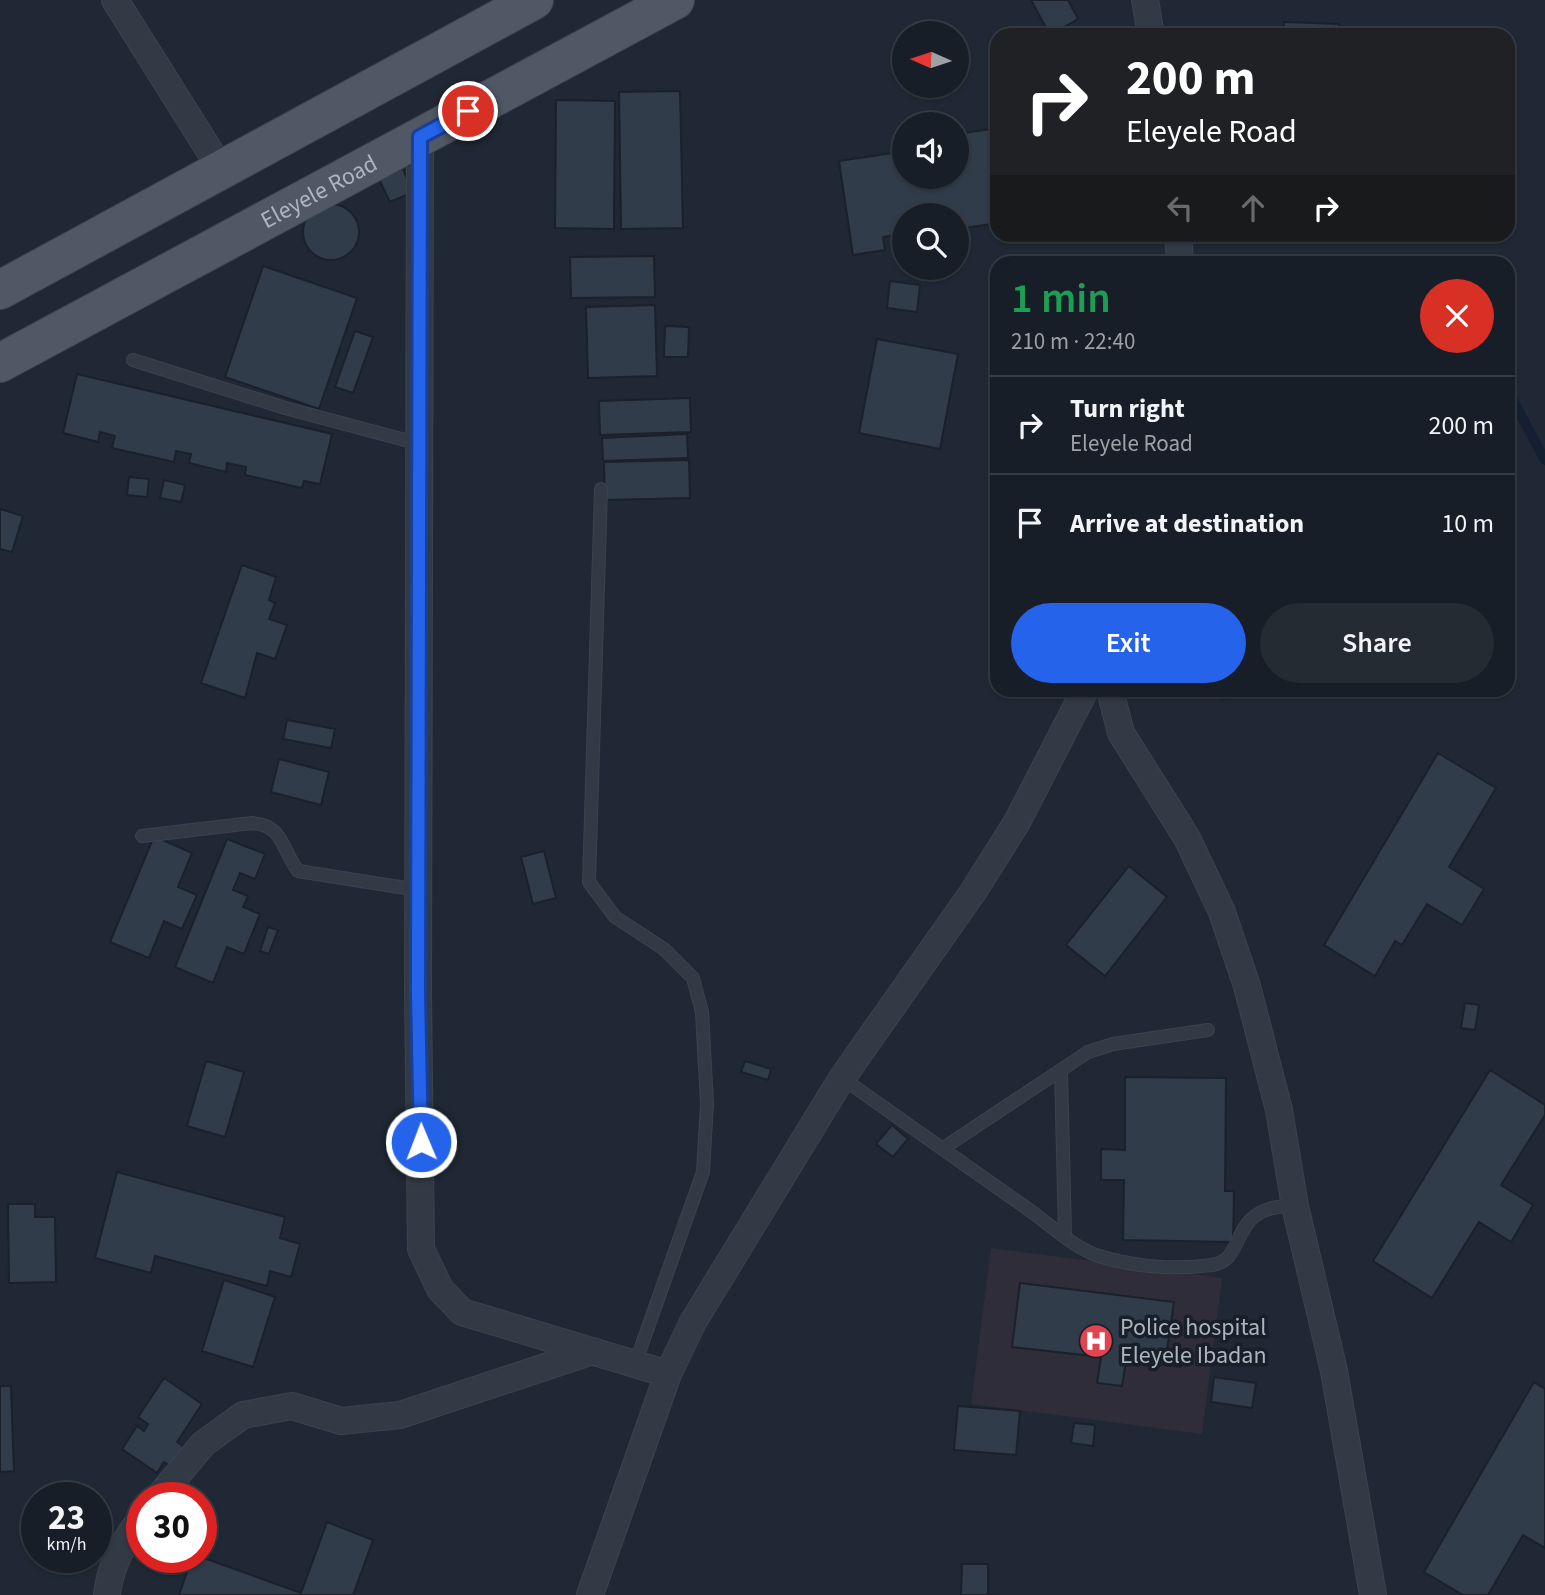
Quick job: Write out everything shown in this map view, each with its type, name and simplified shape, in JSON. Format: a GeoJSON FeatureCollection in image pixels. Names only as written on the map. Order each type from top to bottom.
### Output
{"type":"FeatureCollection","features":[{"type":"Feature","properties":{"kind":"main road"},"geometry":{"type":"LineString","coordinates":[[0,289],[534,0]]}},
{"type":"Feature","properties":{"kind":"main road","name":"Eleyele Road"},"geometry":{"type":"LineString","coordinates":[[0,363],[675,0]]}},
{"type":"Feature","properties":{"kind":"street"},"geometry":{"type":"LineString","coordinates":[[115,0],[221,169]]}},
{"type":"Feature","properties":{"kind":"street"},"geometry":{"type":"LineString","coordinates":[[1145,0],[1150,28]]}},
{"type":"Feature","properties":{"kind":"street"},"geometry":{"type":"LineString","coordinates":[[420,137],[418,890],[421,1250],[440,1289],[463,1312],[668,1374]]}},
{"type":"Feature","properties":{"kind":"street"},"geometry":{"type":"LineString","coordinates":[[590,1595],[668,1374],[692,1322],[842,1078],[973,892],[1017,822],[1081,697]]}},
{"type":"Feature","properties":{"kind":"street"},"geometry":{"type":"LineString","coordinates":[[1112,697],[1121,733],[1187,838],[1222,912],[1247,986],[1279,1110],[1295,1206],[1334,1371],[1373,1595]]}},
{"type":"Feature","properties":{"kind":"street"},"geometry":{"type":"LineString","coordinates":[[171,1482],[203,1444],[243,1415],[292,1406],[341,1421],[400,1415],[593,1351]]}},
{"type":"Feature","properties":{"kind":"street"},"geometry":{"type":"LineString","coordinates":[[107,1595],[109,1574],[126,1540]]}},
{"type":"Feature","properties":{"kind":"lane"},"geometry":{"type":"LineString","coordinates":[[133,360],[285,408],[420,444]]}},
{"type":"Feature","properties":{"kind":"lane"},"geometry":{"type":"LineString","coordinates":[[601,489],[589,881],[615,917],[664,950],[693,978],[702,1012],[707,1104],[703,1172],[635,1364]]}},
{"type":"Feature","properties":{"kind":"lane"},"geometry":{"type":"LineString","coordinates":[[142,836],[252,822],[267,824],[280,836],[287,856],[298,871],[418,890]]}},
{"type":"Feature","properties":{"kind":"lane"},"geometry":{"type":"LineString","coordinates":[[943,1149],[1088,1052],[1113,1044],[1208,1030]]}},
{"type":"Feature","properties":{"kind":"lane"},"geometry":{"type":"LineString","coordinates":[[1061,1071],[1065,1234]]}},
{"type":"Feature","properties":{"kind":"lane"},"geometry":{"type":"LineString","coordinates":[[842,1078],[1093,1254],[1157,1267],[1215,1265],[1231,1254],[1245,1222],[1257,1211],[1274,1205],[1295,1206]]}},
{"type":"Feature","properties":{"kind":"shaded area","name":"Police hospital Eleyele Ibadan"},"geometry":{"type":"Polygon","coordinates":[[[991,1248],[1222,1278],[1202,1434],[971,1404],[991,1248]]]}},
{"type":"Feature","properties":{"kind":"building"},"geometry":{"type":"Polygon","coordinates":[[[1031,0],[1068,0],[1078,19],[1062,28],[1046,28],[1031,0]]]}},
{"type":"Feature","properties":{"kind":"building"},"geometry":{"type":"Polygon","coordinates":[[[1284,22],[1339,24],[1339,28],[1284,28],[1284,22]]]}},
{"type":"Feature","properties":{"kind":"building"},"geometry":{"type":"Polygon","coordinates":[[[680,91],[683,228],[621,229],[619,92],[680,91]]]}},
{"type":"Feature","properties":{"kind":"building"},"geometry":{"type":"Polygon","coordinates":[[[556,100],[615,101],[614,229],[555,228],[556,100]]]}},
{"type":"Feature","properties":{"kind":"building"},"geometry":{"type":"Polygon","coordinates":[[[990,129],[990,224],[969,227],[969,203],[892,203],[892,235],[883,237],[885,250],[853,255],[839,161],[892,153],[892,189],[969,189],[969,132],[990,129]]]}},
{"type":"Feature","properties":{"kind":"building"},"geometry":{"type":"Polygon","coordinates":[[[402,167],[413,192],[390,202],[378,177],[402,167]]]}},
{"type":"Feature","properties":{"kind":"building"},"geometry":{"type":"Polygon","coordinates":[[[326,204],[336,204],[351,212],[357,221],[357,243],[351,252],[336,260],[326,260],[308,248],[303,237],[303,227],[315,209],[326,204]]]}},
{"type":"Feature","properties":{"kind":"building"},"geometry":{"type":"Polygon","coordinates":[[[654,256],[655,297],[571,298],[570,257],[654,256]]]}},
{"type":"Feature","properties":{"kind":"building"},"geometry":{"type":"Polygon","coordinates":[[[263,266],[357,298],[319,409],[225,377],[263,266]]]}},
{"type":"Feature","properties":{"kind":"building"},"geometry":{"type":"Polygon","coordinates":[[[890,281],[920,285],[917,312],[887,308],[890,281]]]}},
{"type":"Feature","properties":{"kind":"building"},"geometry":{"type":"Polygon","coordinates":[[[655,305],[657,376],[588,378],[586,307],[655,305]]]}},
{"type":"Feature","properties":{"kind":"building"},"geometry":{"type":"Polygon","coordinates":[[[665,326],[689,327],[688,357],[664,357],[665,326]]]}},
{"type":"Feature","properties":{"kind":"building"},"geometry":{"type":"Polygon","coordinates":[[[355,331],[373,337],[353,393],[335,387],[355,331]]]}},
{"type":"Feature","properties":{"kind":"building"},"geometry":{"type":"Polygon","coordinates":[[[877,339],[958,354],[940,449],[859,433],[877,339]]]}},
{"type":"Feature","properties":{"kind":"building"},"geometry":{"type":"Polygon","coordinates":[[[77,374],[332,434],[320,484],[304,481],[302,488],[245,475],[246,467],[227,463],[226,472],[189,463],[191,454],[176,451],[174,462],[112,448],[115,436],[100,432],[98,442],[63,433],[77,374]]]}},
{"type":"Feature","properties":{"kind":"building"},"geometry":{"type":"Polygon","coordinates":[[[690,398],[691,432],[600,435],[599,401],[690,398]]]}},
{"type":"Feature","properties":{"kind":"building"},"geometry":{"type":"Polygon","coordinates":[[[687,434],[688,458],[603,461],[602,438],[687,434]]]}},
{"type":"Feature","properties":{"kind":"building"},"geometry":{"type":"Polygon","coordinates":[[[689,460],[690,498],[605,500],[604,462],[689,460]]]}},
{"type":"Feature","properties":{"kind":"building"},"geometry":{"type":"Polygon","coordinates":[[[129,477],[149,479],[147,497],[127,495],[129,477]]]}},
{"type":"Feature","properties":{"kind":"building"},"geometry":{"type":"Polygon","coordinates":[[[164,480],[185,485],[181,502],[160,498],[164,480]]]}},
{"type":"Feature","properties":{"kind":"building"},"geometry":{"type":"Polygon","coordinates":[[[0,509],[23,516],[12,552],[0,549],[0,509]]]}},
{"type":"Feature","properties":{"kind":"building"},"geometry":{"type":"Polygon","coordinates":[[[242,565],[276,577],[269,600],[275,603],[269,619],[287,625],[275,659],[257,653],[245,698],[201,683],[242,565]]]}},
{"type":"Feature","properties":{"kind":"building"},"geometry":{"type":"Polygon","coordinates":[[[287,720],[335,729],[331,748],[283,739],[287,720]]]}},
{"type":"Feature","properties":{"kind":"building"},"geometry":{"type":"Polygon","coordinates":[[[1438,753],[1496,788],[1449,867],[1484,889],[1462,925],[1427,904],[1402,945],[1395,941],[1375,976],[1324,945],[1438,753]]]}},
{"type":"Feature","properties":{"kind":"building"},"geometry":{"type":"Polygon","coordinates":[[[279,759],[329,772],[321,805],[271,792],[279,759]]]}},
{"type":"Feature","properties":{"kind":"building"},"geometry":{"type":"Polygon","coordinates":[[[154,836],[192,853],[178,887],[197,895],[182,929],[164,921],[149,958],[110,942],[154,836]]]}},
{"type":"Feature","properties":{"kind":"building"},"geometry":{"type":"Polygon","coordinates":[[[227,839],[265,854],[255,879],[240,873],[233,890],[248,896],[243,907],[260,914],[244,954],[227,947],[213,983],[175,967],[227,839]]]}},
{"type":"Feature","properties":{"kind":"building"},"geometry":{"type":"Polygon","coordinates":[[[544,851],[556,898],[533,904],[521,857],[544,851]]]}},
{"type":"Feature","properties":{"kind":"building"},"geometry":{"type":"Polygon","coordinates":[[[1129,866],[1167,897],[1105,976],[1066,945],[1129,866]]]}},
{"type":"Feature","properties":{"kind":"building"},"geometry":{"type":"Polygon","coordinates":[[[268,927],[278,930],[269,954],[260,951],[268,927]]]}},
{"type":"Feature","properties":{"kind":"building"},"geometry":{"type":"Polygon","coordinates":[[[1465,1003],[1479,1005],[1475,1030],[1461,1028],[1465,1003]]]}},
{"type":"Feature","properties":{"kind":"building"},"geometry":{"type":"Polygon","coordinates":[[[206,1061],[244,1072],[225,1137],[187,1126],[206,1061]]]}},
{"type":"Feature","properties":{"kind":"building"},"geometry":{"type":"Polygon","coordinates":[[[745,1061],[771,1069],[768,1080],[741,1072],[745,1061]]]}},
{"type":"Feature","properties":{"kind":"building"},"geometry":{"type":"Polygon","coordinates":[[[1490,1070],[1545,1105],[1545,1115],[1501,1185],[1533,1205],[1511,1242],[1479,1222],[1432,1298],[1373,1261],[1490,1070]]]}},
{"type":"Feature","properties":{"kind":"building"},"geometry":{"type":"Polygon","coordinates":[[[1125,1077],[1226,1078],[1225,1191],[1234,1191],[1233,1242],[1123,1240],[1124,1180],[1101,1180],[1101,1149],[1125,1150],[1125,1077]]]}},
{"type":"Feature","properties":{"kind":"building"},"geometry":{"type":"Polygon","coordinates":[[[892,1125],[908,1139],[893,1157],[876,1144],[892,1125]]]}},
{"type":"Feature","properties":{"kind":"building"},"geometry":{"type":"Polygon","coordinates":[[[117,1172],[285,1217],[280,1238],[300,1244],[291,1277],[270,1271],[267,1286],[155,1256],[151,1273],[95,1258],[117,1172]]]}},
{"type":"Feature","properties":{"kind":"building"},"geometry":{"type":"Polygon","coordinates":[[[8,1204],[35,1204],[35,1217],[55,1217],[56,1282],[9,1283],[8,1204]]]}},
{"type":"Feature","properties":{"kind":"building"},"geometry":{"type":"Polygon","coordinates":[[[224,1280],[275,1297],[253,1367],[202,1351],[224,1280]]]}},
{"type":"Feature","properties":{"kind":"building"},"geometry":{"type":"Polygon","coordinates":[[[1020,1283],[1174,1302],[1167,1350],[1183,1352],[1181,1367],[1126,1361],[1122,1386],[1097,1383],[1101,1357],[1012,1347],[1020,1283]]]}},
{"type":"Feature","properties":{"kind":"building"},"geometry":{"type":"Polygon","coordinates":[[[1214,1377],[1256,1383],[1252,1408],[1211,1402],[1214,1377]]]}},
{"type":"Feature","properties":{"kind":"building"},"geometry":{"type":"Polygon","coordinates":[[[164,1378],[202,1404],[177,1442],[189,1450],[176,1469],[164,1462],[157,1473],[122,1449],[137,1426],[144,1431],[148,1424],[138,1417],[164,1378]]]}},
{"type":"Feature","properties":{"kind":"building"},"geometry":{"type":"Polygon","coordinates":[[[1534,1382],[1545,1389],[1545,1548],[1523,1535],[1488,1595],[1463,1595],[1424,1572],[1534,1382]]]}},
{"type":"Feature","properties":{"kind":"building"},"geometry":{"type":"Polygon","coordinates":[[[0,1386],[11,1386],[14,1471],[0,1472],[0,1386]]]}},
{"type":"Feature","properties":{"kind":"building"},"geometry":{"type":"Polygon","coordinates":[[[958,1406],[1020,1411],[1016,1455],[954,1450],[958,1406]]]}},
{"type":"Feature","properties":{"kind":"building"},"geometry":{"type":"Polygon","coordinates":[[[1074,1423],[1095,1425],[1093,1446],[1071,1443],[1074,1423]]]}},
{"type":"Feature","properties":{"kind":"building"},"geometry":{"type":"Polygon","coordinates":[[[327,1522],[373,1540],[353,1595],[179,1595],[187,1573],[217,1573],[217,1563],[301,1593],[327,1522]]]}},
{"type":"Feature","properties":{"kind":"building"},"geometry":{"type":"Polygon","coordinates":[[[962,1564],[988,1564],[988,1595],[961,1595],[962,1564]]]}},
{"type":"Feature","properties":{"kind":"waterway"},"geometry":{"type":"LineString","coordinates":[[1515,404],[1545,460]]}},
{"type":"Feature","properties":{"kind":"place","name":"Police hospital Eleyele Ibadan"},"geometry":{"type":"Point","coordinates":[1096,1341]}},
{"type":"Feature","properties":{"kind":"route"},"geometry":{"type":"LineString","coordinates":[[421,1142],[418,993],[420,137],[468,111]]}}]}
